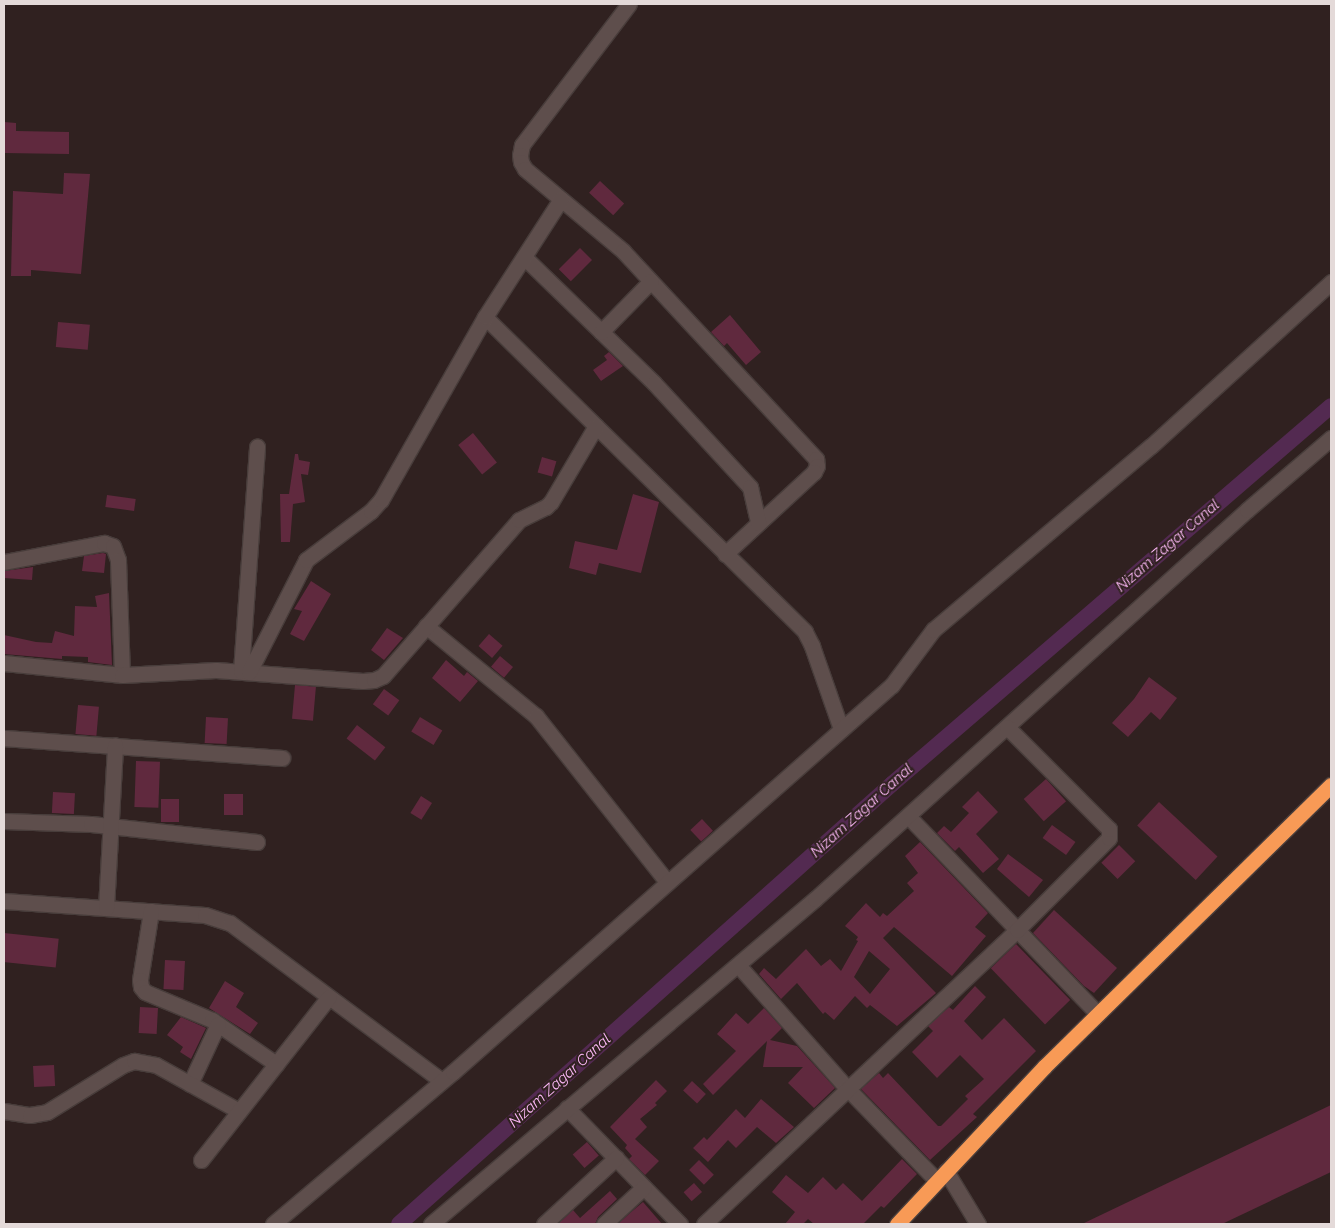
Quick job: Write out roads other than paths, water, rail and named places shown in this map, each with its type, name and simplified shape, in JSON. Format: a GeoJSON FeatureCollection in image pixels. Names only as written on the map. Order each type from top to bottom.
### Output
{"type":"FeatureCollection","features":[{"type":"Feature","properties":{"kind":"highway"},"geometry":{"type":"LineString","coordinates":[[897,1224],[1098,1014],[1331,785]]}},
{"type":"Feature","properties":{"kind":"street"},"geometry":{"type":"LineString","coordinates":[[629,4],[522,145],[520,155],[525,169],[619,247],[816,459],[817,466],[814,472],[724,554]]}},
{"type":"Feature","properties":{"kind":"street"},"geometry":{"type":"LineString","coordinates":[[245,672],[299,570],[314,553],[371,511],[381,500],[485,317],[561,199]]}},
{"type":"Feature","properties":{"kind":"street"},"geometry":{"type":"LineString","coordinates":[[524,257],[654,384],[750,487],[758,523]]}},
{"type":"Feature","properties":{"kind":"street"},"geometry":{"type":"LineString","coordinates":[[600,332],[651,281]]}},
{"type":"Feature","properties":{"kind":"street"},"geometry":{"type":"LineString","coordinates":[[273,1224],[442,1081],[892,685],[933,630],[1151,446],[1331,282]]}},
{"type":"Feature","properties":{"kind":"street"},"geometry":{"type":"LineString","coordinates":[[485,317],[805,632],[812,646],[841,729]]}},
{"type":"Feature","properties":{"kind":"street"},"geometry":{"type":"LineString","coordinates":[[4,663],[122,675],[216,670],[363,681],[374,680],[383,676],[519,520],[546,507],[551,502],[596,426]]}},
{"type":"Feature","properties":{"kind":"street"},"geometry":{"type":"LineString","coordinates":[[431,1224],[815,900],[1331,438]]}},
{"type":"Feature","properties":{"kind":"street"},"geometry":{"type":"LineString","coordinates":[[245,672],[257,447]]}},
{"type":"Feature","properties":{"kind":"street"},"geometry":{"type":"LineString","coordinates":[[4,562],[104,543],[113,546],[118,560],[122,675]]}},
{"type":"Feature","properties":{"kind":"street"},"geometry":{"type":"LineString","coordinates":[[426,626],[536,716],[667,882]]}},
{"type":"Feature","properties":{"kind":"street"},"geometry":{"type":"LineString","coordinates":[[704,1224],[846,1088],[1017,930],[1106,843],[1110,834],[1109,829],[1007,727]]}},
{"type":"Feature","properties":{"kind":"street"},"geometry":{"type":"LineString","coordinates":[[4,738],[282,758]]}},
{"type":"Feature","properties":{"kind":"street"},"geometry":{"type":"LineString","coordinates":[[106,908],[115,745]]}},
{"type":"Feature","properties":{"kind":"street"},"geometry":{"type":"LineString","coordinates":[[908,816],[1098,1014]]}},
{"type":"Feature","properties":{"kind":"street"},"geometry":{"type":"LineString","coordinates":[[4,821],[111,827],[257,842]]}},
{"type":"Feature","properties":{"kind":"street"},"geometry":{"type":"LineString","coordinates":[[4,901],[205,915],[230,923],[442,1081]]}},
{"type":"Feature","properties":{"kind":"street"},"geometry":{"type":"LineString","coordinates":[[151,911],[140,980],[141,987],[146,992],[218,1024],[276,1064]]}},
{"type":"Feature","properties":{"kind":"street"},"geometry":{"type":"LineString","coordinates":[[738,965],[846,1088],[942,1176],[978,1224]]}},
{"type":"Feature","properties":{"kind":"street"},"geometry":{"type":"LineString","coordinates":[[201,1160],[329,997]]}},
{"type":"Feature","properties":{"kind":"street"},"geometry":{"type":"LineString","coordinates":[[190,1084],[218,1024]]}},
{"type":"Feature","properties":{"kind":"street"},"geometry":{"type":"LineString","coordinates":[[4,1111],[30,1115],[47,1112],[123,1064],[134,1061],[156,1065],[239,1111]]}},
{"type":"Feature","properties":{"kind":"street"},"geometry":{"type":"LineString","coordinates":[[567,1108],[680,1224]]}},
{"type":"Feature","properties":{"kind":"street"},"geometry":{"type":"LineString","coordinates":[[544,1224],[616,1158]]}},
{"type":"Feature","properties":{"kind":"street"},"geometry":{"type":"LineString","coordinates":[[604,1224],[644,1187]]}},
{"type":"Feature","properties":{"kind":"waterway","name":"Nizam Zagar Canal"},"geometry":{"type":"LineString","coordinates":[[399,1224],[892,784],[1331,406]]}}]}
